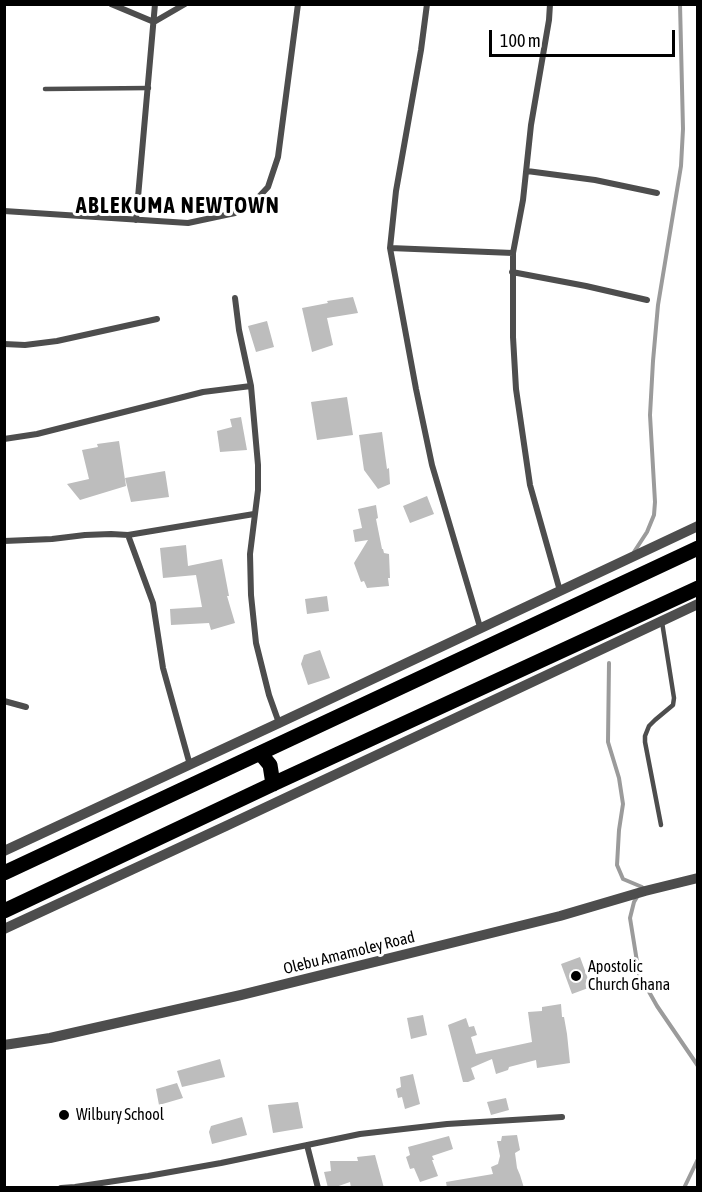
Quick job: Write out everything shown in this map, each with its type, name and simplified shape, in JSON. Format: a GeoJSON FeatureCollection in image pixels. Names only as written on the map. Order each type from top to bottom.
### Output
{"type":"FeatureCollection","features":[{"type":"Feature","properties":{"kind":"main road"},"geometry":{"type":"LineString","coordinates":[[4,873],[698,548]]}},
{"type":"Feature","properties":{"kind":"main road"},"geometry":{"type":"LineString","coordinates":[[4,911],[698,588]]}},
{"type":"Feature","properties":{"kind":"main road"},"geometry":{"type":"LineString","coordinates":[[260,753],[270,765],[273,784]]}},
{"type":"Feature","properties":{"kind":"street"},"geometry":{"type":"LineString","coordinates":[[111,4],[154,22]]}},
{"type":"Feature","properties":{"kind":"street"},"geometry":{"type":"LineString","coordinates":[[136,220],[155,4]]}},
{"type":"Feature","properties":{"kind":"street"},"geometry":{"type":"LineString","coordinates":[[154,22],[185,4]]}},
{"type":"Feature","properties":{"kind":"street"},"geometry":{"type":"LineString","coordinates":[[4,211],[188,223],[235,213],[254,202],[268,187],[278,158],[298,4]]}},
{"type":"Feature","properties":{"kind":"street"},"geometry":{"type":"LineString","coordinates":[[427,4],[396,191],[390,248],[432,465],[480,627]]}},
{"type":"Feature","properties":{"kind":"street"},"geometry":{"type":"LineString","coordinates":[[549,4],[549,20],[531,125],[524,200],[513,253],[513,337],[516,388],[530,485],[560,591]]}},
{"type":"Feature","properties":{"kind":"street"},"geometry":{"type":"LineString","coordinates":[[527,171],[595,180],[657,193]]}},
{"type":"Feature","properties":{"kind":"street"},"geometry":{"type":"LineString","coordinates":[[390,248],[513,253]]}},
{"type":"Feature","properties":{"kind":"street"},"geometry":{"type":"LineString","coordinates":[[512,272],[647,300]]}},
{"type":"Feature","properties":{"kind":"street"},"geometry":{"type":"LineString","coordinates":[[235,298],[251,386],[258,465],[258,490],[250,554],[251,595],[256,643],[269,695],[279,723]]}},
{"type":"Feature","properties":{"kind":"street"},"geometry":{"type":"LineString","coordinates":[[4,345],[57,341],[157,320]]}},
{"type":"Feature","properties":{"kind":"street"},"geometry":{"type":"LineString","coordinates":[[4,439],[37,434],[203,392],[251,386]]}},
{"type":"Feature","properties":{"kind":"street"},"geometry":{"type":"LineString","coordinates":[[4,541],[86,535],[128,535],[254,514]]}},
{"type":"Feature","properties":{"kind":"street"},"geometry":{"type":"LineString","coordinates":[[4,850],[190,765],[698,525]]}},
{"type":"Feature","properties":{"kind":"street"},"geometry":{"type":"LineString","coordinates":[[128,535],[153,603],[163,668],[190,765]]}},
{"type":"Feature","properties":{"kind":"street"},"geometry":{"type":"LineString","coordinates":[[4,929],[698,604]]}},
{"type":"Feature","properties":{"kind":"street"},"geometry":{"type":"LineString","coordinates":[[4,701],[26,707]]}},
{"type":"Feature","properties":{"kind":"street","name":"Olebu Amamoley Road"},"geometry":{"type":"LineString","coordinates":[[4,1045],[50,1038],[253,992],[560,916],[698,878]]}},
{"type":"Feature","properties":{"kind":"street"},"geometry":{"type":"LineString","coordinates":[[61,1188],[221,1163],[360,1134],[447,1124],[561,1117]]}},
{"type":"Feature","properties":{"kind":"street"},"geometry":{"type":"LineString","coordinates":[[307,1145],[318,1188]]}},
{"type":"Feature","properties":{"kind":"lane"},"geometry":{"type":"LineString","coordinates":[[45,89],[149,87]]}},
{"type":"Feature","properties":{"kind":"lane"},"geometry":{"type":"LineString","coordinates":[[661,825],[645,736],[649,726],[673,705],[674,698],[662,621]]}},
{"type":"Feature","properties":{"kind":"building"},"geometry":{"type":"Polygon","coordinates":[[[353,297],[358,313],[327,318],[333,345],[312,352],[302,308],[353,297]]]}},
{"type":"Feature","properties":{"kind":"building"},"geometry":{"type":"Polygon","coordinates":[[[267,321],[274,347],[256,352],[248,326],[267,321]]]}},
{"type":"Feature","properties":{"kind":"building"},"geometry":{"type":"Polygon","coordinates":[[[347,397],[353,435],[317,440],[311,402],[347,397]]]}},
{"type":"Feature","properties":{"kind":"building"},"geometry":{"type":"Polygon","coordinates":[[[241,417],[247,450],[220,452],[217,431],[232,427],[230,419],[241,417]]]}},
{"type":"Feature","properties":{"kind":"building"},"geometry":{"type":"Polygon","coordinates":[[[382,432],[390,484],[378,489],[364,470],[359,435],[382,432]]]}},
{"type":"Feature","properties":{"kind":"building"},"geometry":{"type":"Polygon","coordinates":[[[119,441],[126,486],[80,500],[67,484],[89,479],[82,450],[98,447],[97,444],[119,441]]]}},
{"type":"Feature","properties":{"kind":"building"},"geometry":{"type":"Polygon","coordinates":[[[165,471],[169,497],[131,502],[125,478],[165,471]]]}},
{"type":"Feature","properties":{"kind":"building"},"geometry":{"type":"Polygon","coordinates":[[[427,496],[434,514],[410,523],[403,506],[427,496]]]}},
{"type":"Feature","properties":{"kind":"building"},"geometry":{"type":"Polygon","coordinates":[[[376,505],[378,518],[376,519],[382,549],[384,553],[389,554],[390,578],[388,578],[389,586],[367,588],[364,581],[361,582],[354,563],[368,540],[355,542],[353,530],[362,528],[358,509],[376,505]]]}},
{"type":"Feature","properties":{"kind":"building"},"geometry":{"type":"Polygon","coordinates":[[[186,545],[188,566],[222,559],[229,596],[227,596],[235,623],[211,630],[209,623],[171,625],[170,609],[202,607],[196,575],[163,578],[160,548],[186,545]]]}},
{"type":"Feature","properties":{"kind":"building"},"geometry":{"type":"Polygon","coordinates":[[[327,596],[329,611],[307,614],[305,599],[327,596]]]}},
{"type":"Feature","properties":{"kind":"building"},"geometry":{"type":"Polygon","coordinates":[[[320,650],[330,678],[308,685],[301,664],[304,655],[320,650]]]}},
{"type":"Feature","properties":{"kind":"building","name":"Apostolic Church Ghana"},"geometry":{"type":"Polygon","coordinates":[[[580,957],[591,987],[572,994],[561,964],[580,957]]]}},
{"type":"Feature","properties":{"kind":"building"},"geometry":{"type":"Polygon","coordinates":[[[561,1004],[570,1063],[537,1068],[536,1060],[509,1067],[508,1070],[496,1074],[492,1059],[471,1068],[475,1079],[463,1082],[448,1025],[466,1018],[469,1027],[474,1026],[477,1035],[471,1037],[476,1054],[532,1042],[528,1012],[542,1011],[542,1007],[561,1004]]]}},
{"type":"Feature","properties":{"kind":"building"},"geometry":{"type":"Polygon","coordinates":[[[423,1015],[427,1035],[411,1039],[407,1018],[423,1015]]]}},
{"type":"Feature","properties":{"kind":"building"},"geometry":{"type":"Polygon","coordinates":[[[220,1059],[225,1077],[182,1087],[177,1071],[220,1059]]]}},
{"type":"Feature","properties":{"kind":"building"},"geometry":{"type":"Polygon","coordinates":[[[413,1074],[420,1104],[405,1109],[402,1097],[398,1098],[396,1089],[401,1087],[400,1077],[413,1074]]]}},
{"type":"Feature","properties":{"kind":"building"},"geometry":{"type":"Polygon","coordinates":[[[177,1083],[183,1098],[159,1105],[156,1089],[177,1083]]]}},
{"type":"Feature","properties":{"kind":"building"},"geometry":{"type":"Polygon","coordinates":[[[506,1098],[509,1110],[491,1115],[487,1102],[506,1098]]]}},
{"type":"Feature","properties":{"kind":"building"},"geometry":{"type":"Polygon","coordinates":[[[298,1102],[303,1128],[273,1133],[268,1105],[298,1102]]]}},
{"type":"Feature","properties":{"kind":"building"},"geometry":{"type":"Polygon","coordinates":[[[242,1117],[247,1135],[212,1144],[209,1132],[211,1126],[242,1117]]]}},
{"type":"Feature","properties":{"kind":"building"},"geometry":{"type":"Polygon","coordinates":[[[517,1135],[520,1150],[515,1153],[524,1188],[447,1188],[446,1182],[493,1174],[491,1167],[498,1164],[500,1156],[497,1141],[501,1141],[502,1136],[517,1135]]]}},
{"type":"Feature","properties":{"kind":"building"},"geometry":{"type":"Polygon","coordinates":[[[449,1136],[453,1149],[432,1156],[438,1176],[420,1182],[414,1168],[410,1169],[406,1157],[410,1155],[408,1147],[449,1136]]]}},
{"type":"Feature","properties":{"kind":"building"},"geometry":{"type":"Polygon","coordinates":[[[375,1155],[384,1188],[351,1188],[350,1182],[328,1188],[324,1172],[331,1171],[330,1161],[358,1161],[357,1157],[375,1155]]]}},
{"type":"Feature","properties":{"kind":"waterway"},"geometry":{"type":"LineString","coordinates":[[634,552],[647,532],[654,515],[650,415],[653,361],[658,305],[681,166],[683,129],[680,4]]}},
{"type":"Feature","properties":{"kind":"waterway"},"geometry":{"type":"LineString","coordinates":[[609,663],[608,742],[619,778],[623,804],[617,865],[623,879],[642,887],[640,890]]}},
{"type":"Feature","properties":{"kind":"waterway"},"geometry":{"type":"LineString","coordinates":[[637,897],[630,918],[639,974],[657,1006],[698,1066]]}},
{"type":"Feature","properties":{"kind":"waterway"},"geometry":{"type":"LineString","coordinates":[[684,1188],[698,1159]]}},
{"type":"Feature","properties":{"kind":"place","name":"Apostolic Church Ghana"},"geometry":{"type":"Point","coordinates":[576,976]}},
{"type":"Feature","properties":{"kind":"place","name":"Wilbury School"},"geometry":{"type":"Point","coordinates":[64,1115]}},
{"type":"Feature","properties":{"kind":"district","name":"ABLEKUMA NEWTOWN"},"geometry":{"type":"Point","coordinates":[178,206]}}]}
